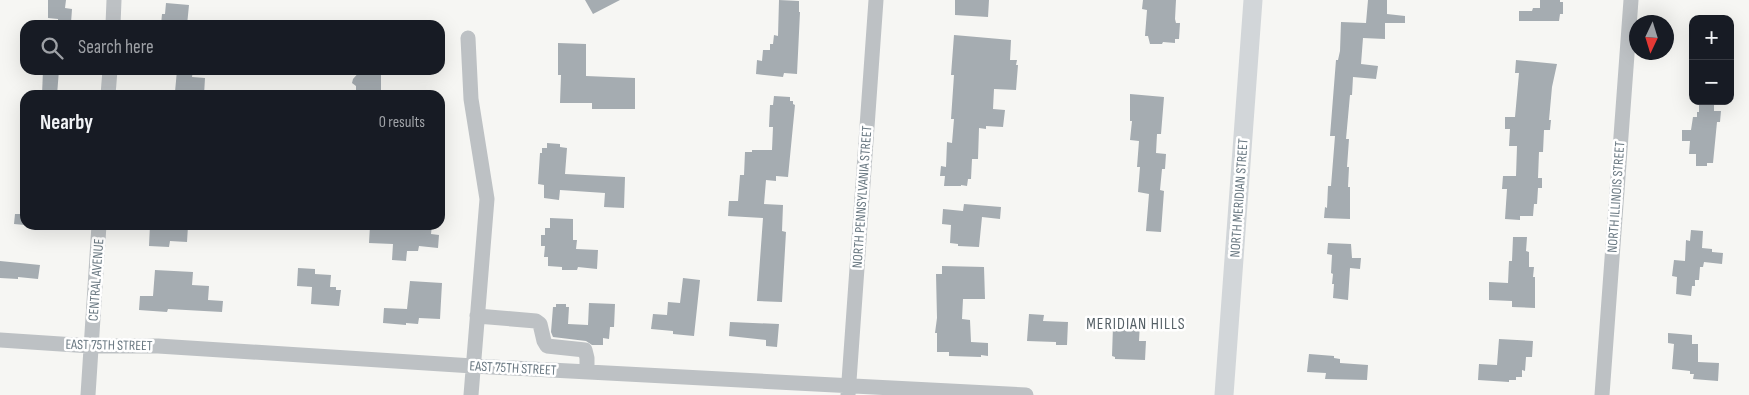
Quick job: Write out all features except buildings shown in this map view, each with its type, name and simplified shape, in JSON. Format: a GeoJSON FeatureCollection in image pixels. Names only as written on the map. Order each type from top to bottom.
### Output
{"type":"FeatureCollection","features":[{"type":"Feature","properties":{"kind":"main road","name":"NORTH MERIDIAN STREET"},"geometry":{"type":"LineString","coordinates":[[1224,395],[1253,0]]}},
{"type":"Feature","properties":{"kind":"street"},"geometry":{"type":"LineString","coordinates":[[113,20],[114,0]]}},
{"type":"Feature","properties":{"kind":"street","name":"NORTH PENNSYLVANIA STREET"},"geometry":{"type":"LineString","coordinates":[[848,391],[876,0]]}},
{"type":"Feature","properties":{"kind":"street","name":"NORTH ILLINOIS STREET"},"geometry":{"type":"LineString","coordinates":[[1602,395],[1630,0]]}},
{"type":"Feature","properties":{"kind":"street"},"geometry":{"type":"LineString","coordinates":[[468,38],[470,99],[487,199],[471,395]]}},
{"type":"Feature","properties":{"kind":"street"},"geometry":{"type":"LineString","coordinates":[[108,90],[110,75]]}},
{"type":"Feature","properties":{"kind":"street","name":"CENTRAL AVENUE"},"geometry":{"type":"LineString","coordinates":[[88,395],[100,230]]}},
{"type":"Feature","properties":{"kind":"street"},"geometry":{"type":"LineString","coordinates":[[477,316],[536,321],[540,324],[547,346],[585,350],[587,358],[586,372]]}},
{"type":"Feature","properties":{"kind":"street","name":"EAST 75TH STREET"},"geometry":{"type":"LineString","coordinates":[[0,340],[91,346],[158,346],[586,372],[848,391],[1026,395]]}},
{"type":"Feature","properties":{"kind":"district","name":"MERIDIAN HILLS"},"geometry":{"type":"Point","coordinates":[1136,324]}}]}
